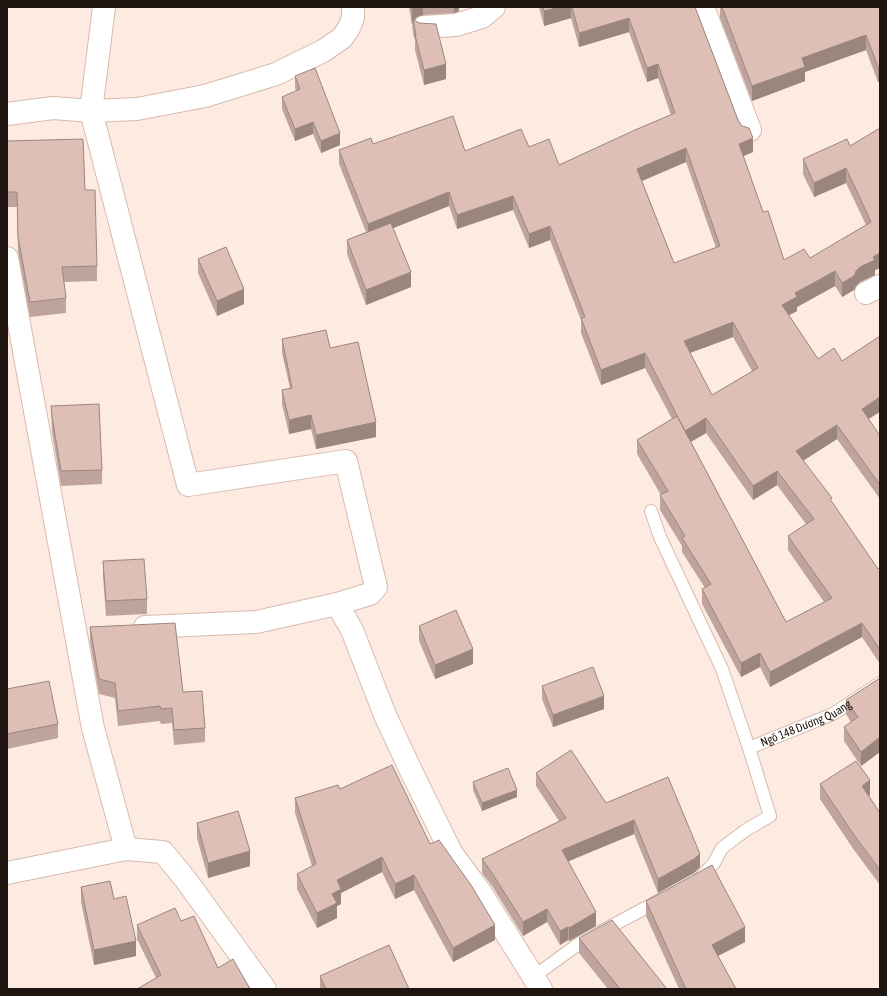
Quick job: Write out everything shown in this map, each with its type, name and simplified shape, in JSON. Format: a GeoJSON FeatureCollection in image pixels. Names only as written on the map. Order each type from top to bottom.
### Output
{"type":"FeatureCollection","features":[{"type":"Feature","properties":{"kind":"street"},"geometry":{"type":"LineString","coordinates":[[104,7],[91,111],[188,485],[346,461],[376,587],[370,594],[338,604],[256,622],[122,628]]}},
{"type":"Feature","properties":{"kind":"street"},"geometry":{"type":"LineString","coordinates":[[7,114],[53,108],[91,111],[137,110],[205,96],[276,74],[323,51],[342,38],[349,28],[353,18],[353,7]]}},
{"type":"Feature","properties":{"kind":"street"},"geometry":{"type":"LineString","coordinates":[[424,27],[456,25],[482,17],[494,7]]}},
{"type":"Feature","properties":{"kind":"street"},"geometry":{"type":"LineString","coordinates":[[703,7],[750,130]]}},
{"type":"Feature","properties":{"kind":"street"},"geometry":{"type":"LineString","coordinates":[[7,258],[93,728],[126,849]]}},
{"type":"Feature","properties":{"kind":"street"},"geometry":{"type":"LineString","coordinates":[[338,604],[352,630],[385,715],[452,854],[481,893],[537,983]]}},
{"type":"Feature","properties":{"kind":"street"},"geometry":{"type":"LineString","coordinates":[[74,630],[98,629]]}},
{"type":"Feature","properties":{"kind":"street"},"geometry":{"type":"LineString","coordinates":[[7,873],[126,849],[163,852],[186,880],[265,989]]}},
{"type":"Feature","properties":{"kind":"lane"},"geometry":{"type":"LineString","coordinates":[[651,511],[660,537],[722,670],[749,748],[770,816],[746,830],[722,848],[714,862],[699,878],[693,882]]}},
{"type":"Feature","properties":{"kind":"lane","name":"Ngõ 148 Dương Quang"},"geometry":{"type":"LineString","coordinates":[[749,748],[833,714],[880,683]]}},
{"type":"Feature","properties":{"kind":"lane"},"geometry":{"type":"LineString","coordinates":[[537,983],[580,942],[668,896]]}},
{"type":"Feature","properties":{"kind":"building"},"geometry":{"type":"Polygon","coordinates":[[[543,7],[560,7],[544,11],[543,7]]]}},
{"type":"Feature","properties":{"kind":"building"},"geometry":{"type":"Polygon","coordinates":[[[572,7],[695,7],[738,120],[742,126],[749,128],[753,138],[739,144],[763,212],[768,211],[784,260],[804,249],[810,258],[871,222],[846,168],[814,183],[803,159],[847,139],[850,146],[880,128],[880,253],[873,257],[875,260],[860,267],[854,276],[842,283],[835,271],[795,293],[797,297],[782,305],[818,359],[834,348],[842,361],[880,336],[880,397],[862,409],[880,436],[880,485],[837,425],[796,451],[832,498],[830,499],[878,569],[880,567],[880,650],[862,623],[770,672],[760,653],[741,663],[702,589],[711,584],[682,538],[685,536],[660,495],[668,491],[637,440],[677,416],[786,622],[832,598],[788,536],[814,519],[777,471],[753,486],[706,418],[685,431],[645,353],[601,370],[581,318],[585,317],[550,226],[529,234],[513,196],[457,215],[449,192],[368,224],[339,150],[371,138],[373,144],[453,116],[465,151],[521,129],[529,147],[549,139],[559,165],[675,113],[658,64],[647,68],[629,18],[579,33],[572,7]],[[686,148],[637,169],[674,263],[720,246],[686,148]],[[733,322],[684,341],[712,395],[758,368],[733,322]]]}},
{"type":"Feature","properties":{"kind":"building"},"geometry":{"type":"Polygon","coordinates":[[[722,7],[880,7],[880,66],[878,67],[866,35],[802,58],[805,67],[752,86],[722,7]]]}},
{"type":"Feature","properties":{"kind":"building"},"geometry":{"type":"Polygon","coordinates":[[[413,19],[419,23],[436,24],[446,64],[424,70],[415,35],[413,19]]]}},
{"type":"Feature","properties":{"kind":"building"},"geometry":{"type":"Polygon","coordinates":[[[315,68],[340,133],[321,141],[313,122],[295,129],[282,97],[300,89],[295,76],[315,68]]]}},
{"type":"Feature","properties":{"kind":"building"},"geometry":{"type":"Polygon","coordinates":[[[83,139],[85,190],[95,190],[97,266],[62,267],[66,298],[30,302],[18,237],[17,192],[7,192],[7,141],[83,139]]]}},
{"type":"Feature","properties":{"kind":"building"},"geometry":{"type":"Polygon","coordinates":[[[391,223],[411,272],[366,290],[347,240],[391,223]]]}},
{"type":"Feature","properties":{"kind":"building"},"geometry":{"type":"Polygon","coordinates":[[[226,247],[244,289],[217,301],[198,259],[226,247]]]}},
{"type":"Feature","properties":{"kind":"building"},"geometry":{"type":"Polygon","coordinates":[[[326,330],[330,348],[358,342],[376,422],[316,435],[311,415],[289,420],[282,390],[292,388],[282,339],[326,330]]]}},
{"type":"Feature","properties":{"kind":"building"},"geometry":{"type":"Polygon","coordinates":[[[99,404],[102,470],[61,471],[51,406],[99,404]]]}},
{"type":"Feature","properties":{"kind":"building"},"geometry":{"type":"Polygon","coordinates":[[[144,559],[147,599],[106,601],[103,561],[144,559]]]}},
{"type":"Feature","properties":{"kind":"building"},"geometry":{"type":"Polygon","coordinates":[[[456,610],[473,649],[435,665],[419,626],[456,610]]]}},
{"type":"Feature","properties":{"kind":"building"},"geometry":{"type":"Polygon","coordinates":[[[175,623],[183,692],[202,691],[205,728],[174,730],[172,708],[161,709],[160,706],[118,711],[115,683],[99,679],[90,627],[175,623]]]}},
{"type":"Feature","properties":{"kind":"building"},"geometry":{"type":"Polygon","coordinates":[[[593,667],[604,696],[553,715],[542,686],[593,667]]]}},
{"type":"Feature","properties":{"kind":"building"},"geometry":{"type":"Polygon","coordinates":[[[880,678],[880,737],[861,752],[844,727],[858,717],[846,700],[880,678]]]}},
{"type":"Feature","properties":{"kind":"building"},"geometry":{"type":"Polygon","coordinates":[[[49,681],[58,724],[7,734],[7,689],[49,681]]]}},
{"type":"Feature","properties":{"kind":"building"},"geometry":{"type":"Polygon","coordinates":[[[571,750],[606,803],[668,777],[700,854],[694,859],[658,879],[634,820],[562,850],[596,912],[569,928],[568,927],[560,931],[547,909],[523,922],[482,859],[566,818],[536,773],[571,750]]]}},
{"type":"Feature","properties":{"kind":"building"},"geometry":{"type":"Polygon","coordinates":[[[856,761],[870,780],[862,786],[880,813],[880,870],[854,835],[820,784],[856,761]]]}},
{"type":"Feature","properties":{"kind":"building"},"geometry":{"type":"Polygon","coordinates":[[[392,765],[430,844],[439,840],[471,885],[495,925],[453,948],[414,875],[395,884],[382,857],[337,880],[341,889],[332,894],[337,903],[317,913],[297,874],[316,864],[295,798],[338,785],[340,789],[392,765]]]}},
{"type":"Feature","properties":{"kind":"building"},"geometry":{"type":"Polygon","coordinates":[[[508,768],[517,790],[482,803],[473,782],[508,768]]]}},
{"type":"Feature","properties":{"kind":"building"},"geometry":{"type":"Polygon","coordinates":[[[238,811],[250,851],[208,863],[197,823],[238,811]]]}},
{"type":"Feature","properties":{"kind":"building"},"geometry":{"type":"Polygon","coordinates":[[[712,865],[745,927],[712,945],[736,989],[686,989],[646,901],[712,865]]]}},
{"type":"Feature","properties":{"kind":"building"},"geometry":{"type":"Polygon","coordinates":[[[110,881],[114,899],[126,896],[136,941],[94,950],[81,887],[110,881]]]}},
{"type":"Feature","properties":{"kind":"building"},"geometry":{"type":"Polygon","coordinates":[[[175,908],[181,921],[194,916],[218,968],[233,959],[250,989],[137,989],[161,975],[137,925],[175,908]]]}},
{"type":"Feature","properties":{"kind":"building"},"geometry":{"type":"Polygon","coordinates":[[[612,920],[667,989],[620,989],[579,938],[612,920]]]}},
{"type":"Feature","properties":{"kind":"building"},"geometry":{"type":"Polygon","coordinates":[[[389,945],[409,989],[326,989],[320,976],[389,945]]]}}]}
